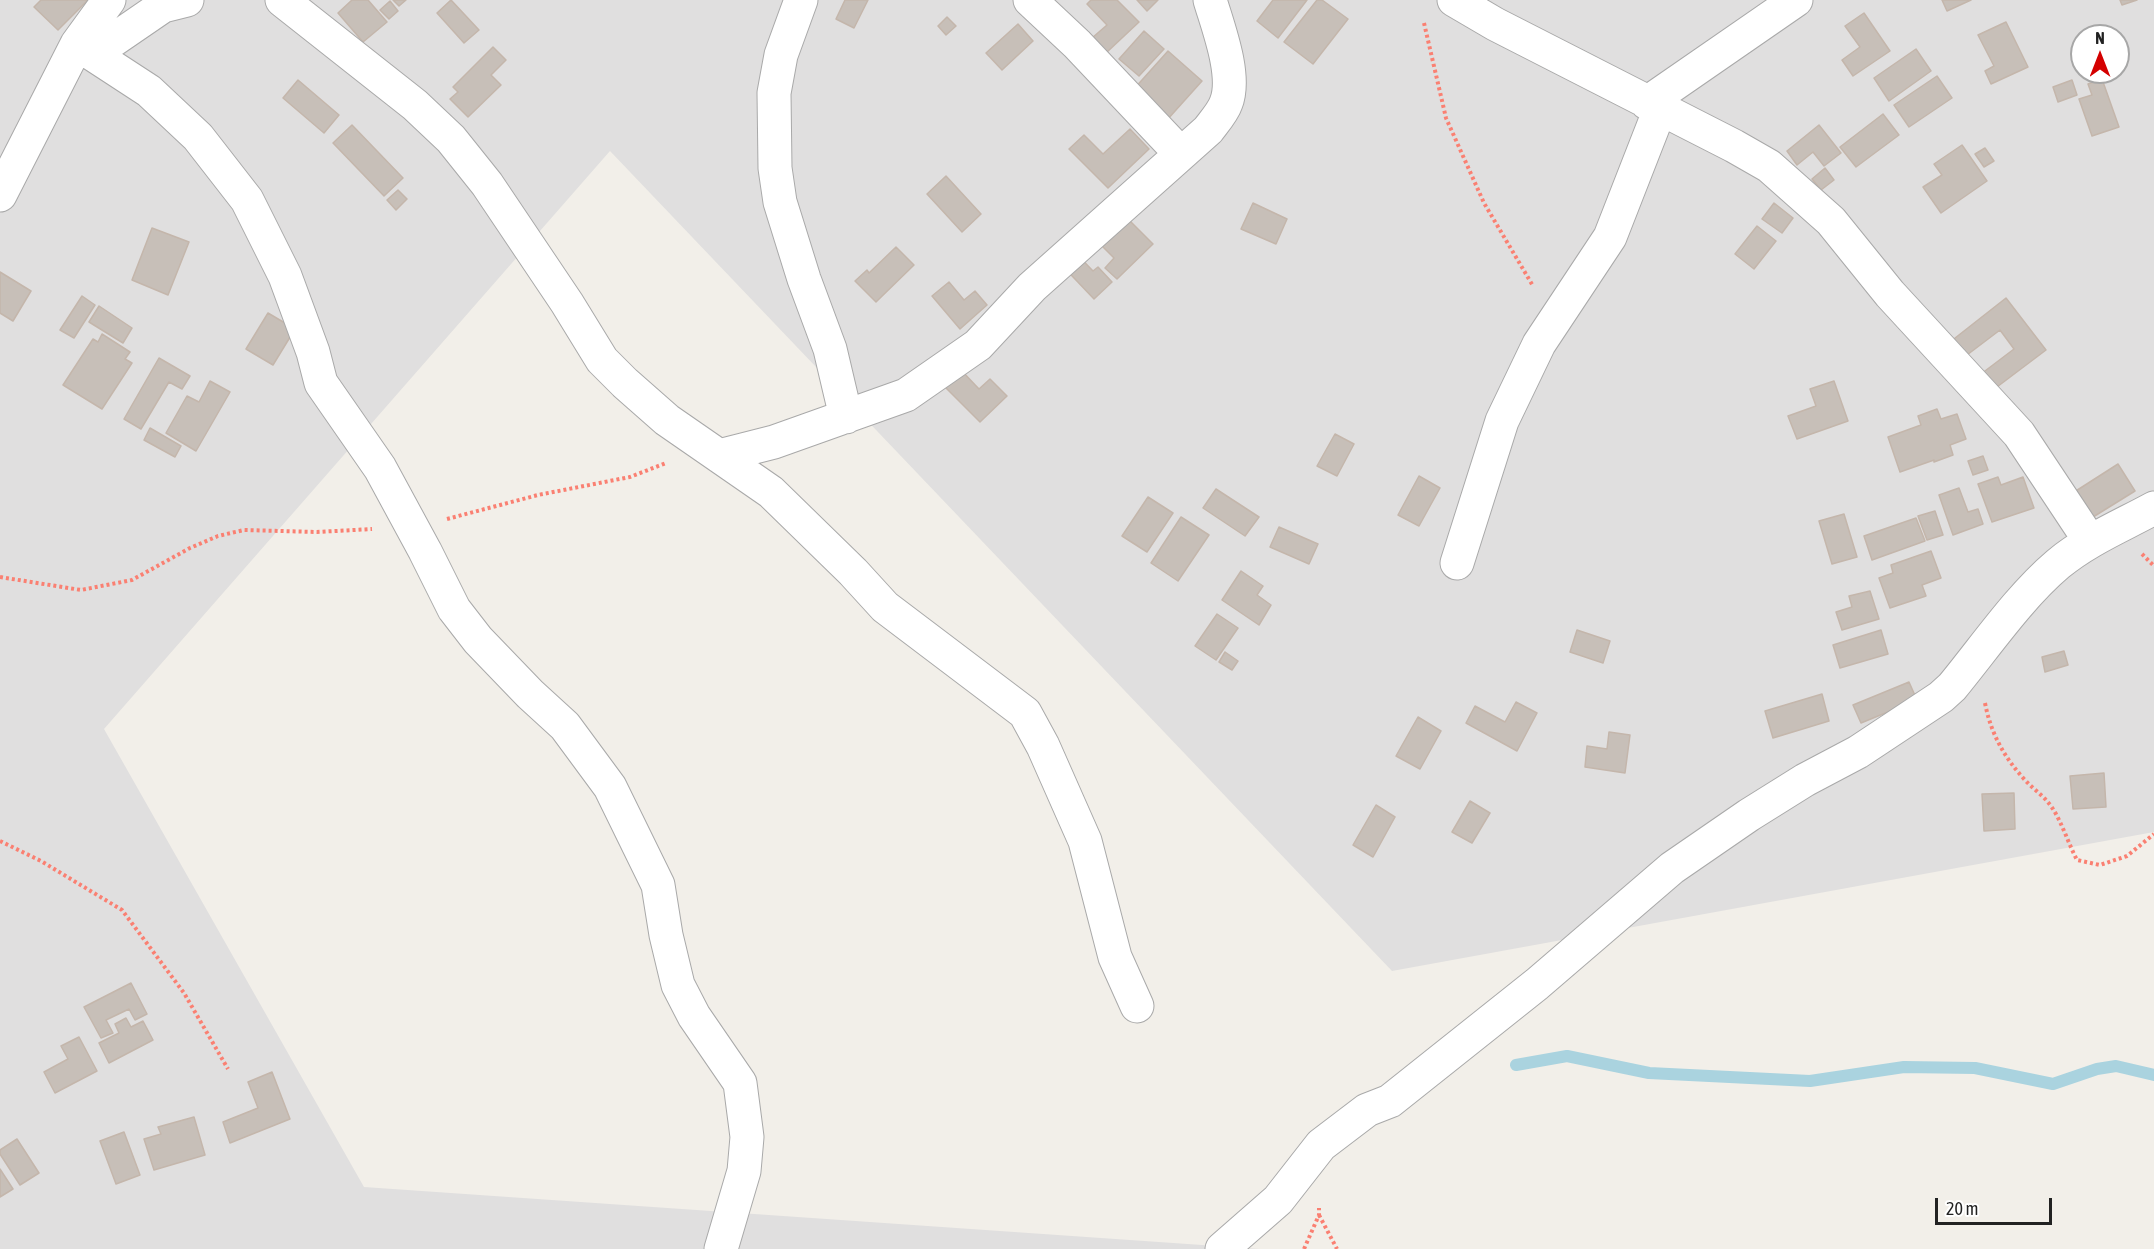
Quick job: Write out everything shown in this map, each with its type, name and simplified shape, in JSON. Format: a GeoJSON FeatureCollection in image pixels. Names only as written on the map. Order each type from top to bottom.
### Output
{"type":"FeatureCollection","features":[{"type":"Feature","properties":{"kind":"street"},"geometry":{"type":"LineString","coordinates":[[0,195],[85,49],[109,0]]}},
{"type":"Feature","properties":{"kind":"street"},"geometry":{"type":"LineString","coordinates":[[85,49],[162,6],[187,0]]}},
{"type":"Feature","properties":{"kind":"street"},"geometry":{"type":"LineString","coordinates":[[282,0],[406,98],[451,140],[487,184],[567,303],[602,360],[625,383],[667,420],[771,492],[885,607],[1025,713],[1043,746],[1085,842],[1115,957],[1137,1006]]}},
{"type":"Feature","properties":{"kind":"street"},"geometry":{"type":"LineString","coordinates":[[801,0],[781,55],[774,93],[776,168],[780,202],[804,279],[830,349],[846,417]]}},
{"type":"Feature","properties":{"kind":"street"},"geometry":{"type":"LineString","coordinates":[[1030,0],[1077,44],[1181,154]]}},
{"type":"Feature","properties":{"kind":"street"},"geometry":{"type":"LineString","coordinates":[[713,452],[774,442],[906,395],[978,345],[1032,287],[1208,130],[1226,104],[1229,91],[1226,51],[1210,0]]}},
{"type":"Feature","properties":{"kind":"street"},"geometry":{"type":"LineString","coordinates":[[1454,0],[1495,24],[1725,141],[1769,166],[1831,220],[1890,294],[2019,434],[2090,541]]}},
{"type":"Feature","properties":{"kind":"street"},"geometry":{"type":"LineString","coordinates":[[1457,563],[1502,421],[1539,344],[1610,237],[1653,106],[1796,0]]}},
{"type":"Feature","properties":{"kind":"street"},"geometry":{"type":"LineString","coordinates":[[85,49],[149,91],[198,137],[247,200],[285,276],[313,352],[321,383],[380,468],[454,609],[478,640],[530,694],[565,726],[610,787],[658,885],[666,935],[678,985],[694,1016],[740,1083],[747,1137],[744,1171],[721,1249]]}},
{"type":"Feature","properties":{"kind":"street"},"geometry":{"type":"LineString","coordinates":[[1222,1249],[1278,1200],[1321,1144],[1367,1110],[1390,1101],[1537,984],[1672,868],[1795,786],[1858,752],[1921,711],[1952,687],[2026,598],[2050,573],[2090,541],[2154,508]]}},
{"type":"Feature","properties":{"kind":"path"},"geometry":{"type":"LineString","coordinates":[[1424,21],[1446,118],[1484,202],[1524,269],[1552,324]]}},
{"type":"Feature","properties":{"kind":"path"},"geometry":{"type":"LineString","coordinates":[[0,577],[81,590],[132,580],[190,548],[218,536],[244,530],[316,532],[412,528],[538,495],[630,477],[713,452]]}},
{"type":"Feature","properties":{"kind":"path"},"geometry":{"type":"LineString","coordinates":[[1976,658],[1990,726],[2002,750],[2026,781],[2053,809],[2077,860],[2100,865],[2127,856],[2154,834]]}},
{"type":"Feature","properties":{"kind":"path"},"geometry":{"type":"LineString","coordinates":[[0,841],[41,861],[122,910],[184,993],[228,1069]]}},
{"type":"Feature","properties":{"kind":"path"},"geometry":{"type":"LineString","coordinates":[[1319,1215],[1337,1249]]}},
{"type":"Feature","properties":{"kind":"shaded area"},"geometry":{"type":"Polygon","coordinates":[[[0,0],[2154,0],[2154,832],[1392,971],[610,151],[104,729],[364,1187],[1260,1249],[0,1249],[0,0]]]}},
{"type":"Feature","properties":{"kind":"building"},"geometry":{"type":"Polygon","coordinates":[[[41,0],[88,0],[58,30],[34,7],[41,0]]]}},
{"type":"Feature","properties":{"kind":"building"},"geometry":{"type":"Polygon","coordinates":[[[352,0],[368,0],[387,22],[363,42],[338,13],[352,0]]]}},
{"type":"Feature","properties":{"kind":"building"},"geometry":{"type":"Polygon","coordinates":[[[393,0],[406,0],[399,6],[393,0]]]}},
{"type":"Feature","properties":{"kind":"building"},"geometry":{"type":"Polygon","coordinates":[[[451,0],[479,30],[464,43],[437,13],[451,0]]]}},
{"type":"Feature","properties":{"kind":"building"},"geometry":{"type":"Polygon","coordinates":[[[845,0],[868,0],[854,28],[836,19],[845,0]]]}},
{"type":"Feature","properties":{"kind":"building"},"geometry":{"type":"Polygon","coordinates":[[[1091,0],[1117,0],[1139,22],[1106,53],[1092,38],[1107,25],[1087,4],[1091,0]]]}},
{"type":"Feature","properties":{"kind":"building"},"geometry":{"type":"Polygon","coordinates":[[[1137,0],[1158,0],[1147,11],[1137,0]]]}},
{"type":"Feature","properties":{"kind":"building"},"geometry":{"type":"Polygon","coordinates":[[[1273,0],[1307,0],[1278,38],[1257,21],[1273,0]]]}},
{"type":"Feature","properties":{"kind":"building"},"geometry":{"type":"Polygon","coordinates":[[[1317,0],[1322,0],[1348,19],[1313,64],[1284,42],[1317,0]]]}},
{"type":"Feature","properties":{"kind":"building"},"geometry":{"type":"Polygon","coordinates":[[[1942,0],[1971,0],[1947,11],[1942,0]]]}},
{"type":"Feature","properties":{"kind":"building"},"geometry":{"type":"Polygon","coordinates":[[[2120,0],[2137,0],[2122,5],[2120,0]]]}},
{"type":"Feature","properties":{"kind":"building"},"geometry":{"type":"Polygon","coordinates":[[[390,1],[398,11],[389,19],[380,10],[390,1]]]}},
{"type":"Feature","properties":{"kind":"building"},"geometry":{"type":"Polygon","coordinates":[[[1864,13],[1890,51],[1853,76],[1842,60],[1860,47],[1845,26],[1864,13]]]}},
{"type":"Feature","properties":{"kind":"building"},"geometry":{"type":"Polygon","coordinates":[[[947,17],[956,26],[946,35],[938,26],[947,17]]]}},
{"type":"Feature","properties":{"kind":"building"},"geometry":{"type":"Polygon","coordinates":[[[2006,22],[2028,67],[1991,84],[1985,71],[1994,66],[1978,35],[2006,22]]]}},
{"type":"Feature","properties":{"kind":"building"},"geometry":{"type":"Polygon","coordinates":[[[1018,24],[1033,41],[1002,70],[986,53],[1018,24]]]}},
{"type":"Feature","properties":{"kind":"building"},"geometry":{"type":"Polygon","coordinates":[[[1144,31],[1164,49],[1139,76],[1119,59],[1144,31]]]}},
{"type":"Feature","properties":{"kind":"building"},"geometry":{"type":"Polygon","coordinates":[[[493,47],[506,60],[491,75],[501,85],[468,117],[450,99],[458,92],[453,87],[493,47]]]}},
{"type":"Feature","properties":{"kind":"building"},"geometry":{"type":"Polygon","coordinates":[[[1916,49],[1931,71],[1889,101],[1874,78],[1916,49]]]}},
{"type":"Feature","properties":{"kind":"building"},"geometry":{"type":"Polygon","coordinates":[[[1168,51],[1202,81],[1167,120],[1133,90],[1168,51]]]}},
{"type":"Feature","properties":{"kind":"building"},"geometry":{"type":"Polygon","coordinates":[[[1937,76],[1952,98],[1909,127],[1894,105],[1937,76]]]}},
{"type":"Feature","properties":{"kind":"building"},"geometry":{"type":"Polygon","coordinates":[[[298,80],[339,115],[324,133],[283,98],[298,80]]]}},
{"type":"Feature","properties":{"kind":"building"},"geometry":{"type":"Polygon","coordinates":[[[2070,81],[2077,95],[2058,102],[2053,87],[2070,81]]]}},
{"type":"Feature","properties":{"kind":"building"},"geometry":{"type":"Polygon","coordinates":[[[2088,84],[2104,84],[2119,127],[2092,136],[2079,99],[2092,95],[2088,84]]]}},
{"type":"Feature","properties":{"kind":"building"},"geometry":{"type":"Polygon","coordinates":[[[1883,114],[1899,135],[1856,167],[1840,147],[1883,114]]]}},
{"type":"Feature","properties":{"kind":"building"},"geometry":{"type":"Polygon","coordinates":[[[352,125],[403,178],[384,196],[333,143],[352,125]]]}},
{"type":"Feature","properties":{"kind":"building"},"geometry":{"type":"Polygon","coordinates":[[[1819,125],[1841,153],[1824,166],[1813,152],[1797,165],[1787,151],[1819,125]]]}},
{"type":"Feature","properties":{"kind":"building"},"geometry":{"type":"Polygon","coordinates":[[[1130,129],[1149,149],[1108,188],[1069,149],[1084,135],[1103,154],[1130,129]]]}},
{"type":"Feature","properties":{"kind":"building"},"geometry":{"type":"Polygon","coordinates":[[[1962,145],[1987,181],[1941,213],[1923,187],[1942,175],[1934,164],[1962,145]]]}},
{"type":"Feature","properties":{"kind":"building"},"geometry":{"type":"Polygon","coordinates":[[[1985,148],[1994,161],[1984,167],[1975,154],[1985,148]]]}},
{"type":"Feature","properties":{"kind":"building"},"geometry":{"type":"Polygon","coordinates":[[[1825,168],[1834,180],[1821,190],[1812,179],[1825,168]]]}},
{"type":"Feature","properties":{"kind":"building"},"geometry":{"type":"Polygon","coordinates":[[[946,176],[981,214],[962,232],[927,194],[946,176]]]}},
{"type":"Feature","properties":{"kind":"building"},"geometry":{"type":"Polygon","coordinates":[[[398,190],[407,199],[396,210],[387,200],[398,190]]]}},
{"type":"Feature","properties":{"kind":"building"},"geometry":{"type":"Polygon","coordinates":[[[1253,203],[1287,219],[1276,244],[1241,229],[1253,203]]]}},
{"type":"Feature","properties":{"kind":"building"},"geometry":{"type":"Polygon","coordinates":[[[1774,203],[1793,218],[1782,233],[1762,219],[1774,203]]]}},
{"type":"Feature","properties":{"kind":"building"},"geometry":{"type":"Polygon","coordinates":[[[1121,212],[1153,244],[1117,279],[1105,268],[1114,258],[1094,238],[1121,212]]]}},
{"type":"Feature","properties":{"kind":"building"},"geometry":{"type":"Polygon","coordinates":[[[1757,226],[1776,241],[1754,269],[1735,254],[1757,226]]]}},
{"type":"Feature","properties":{"kind":"building"},"geometry":{"type":"Polygon","coordinates":[[[152,228],[189,242],[168,295],[132,280],[152,228]]]}},
{"type":"Feature","properties":{"kind":"building"},"geometry":{"type":"Polygon","coordinates":[[[1067,244],[1093,271],[1098,267],[1112,282],[1094,299],[1054,257],[1067,244]]]}},
{"type":"Feature","properties":{"kind":"building"},"geometry":{"type":"Polygon","coordinates":[[[896,247],[914,265],[876,302],[855,281],[867,270],[869,273],[896,247]]]}},
{"type":"Feature","properties":{"kind":"building"},"geometry":{"type":"Polygon","coordinates":[[[0,272],[31,291],[13,321],[0,313],[0,272]]]}},
{"type":"Feature","properties":{"kind":"building"},"geometry":{"type":"Polygon","coordinates":[[[949,282],[964,300],[975,291],[987,305],[960,329],[932,296],[949,282]]]}},
{"type":"Feature","properties":{"kind":"building"},"geometry":{"type":"Polygon","coordinates":[[[82,296],[95,305],[74,338],[60,330],[82,296]]]}},
{"type":"Feature","properties":{"kind":"building"},"geometry":{"type":"Polygon","coordinates":[[[2006,298],[2046,350],[1989,393],[1977,377],[2014,349],[2000,330],[1963,358],[1950,342],[2006,298]]]}},
{"type":"Feature","properties":{"kind":"building"},"geometry":{"type":"Polygon","coordinates":[[[99,306],[132,328],[123,343],[89,322],[99,306]]]}},
{"type":"Feature","properties":{"kind":"building"},"geometry":{"type":"Polygon","coordinates":[[[268,313],[295,329],[273,365],[246,349],[268,313]]]}},
{"type":"Feature","properties":{"kind":"building"},"geometry":{"type":"Polygon","coordinates":[[[102,334],[130,352],[125,359],[132,363],[102,409],[63,385],[93,339],[98,342],[102,334]]]}},
{"type":"Feature","properties":{"kind":"building"},"geometry":{"type":"Polygon","coordinates":[[[159,358],[190,376],[182,389],[169,382],[141,429],[124,419],[159,358]]]}},
{"type":"Feature","properties":{"kind":"building"},"geometry":{"type":"Polygon","coordinates":[[[960,369],[979,389],[990,379],[1007,396],[980,422],[943,385],[960,369]]]}},
{"type":"Feature","properties":{"kind":"building"},"geometry":{"type":"Polygon","coordinates":[[[210,381],[230,392],[196,451],[166,433],[187,396],[199,402],[210,381]]]}},
{"type":"Feature","properties":{"kind":"building"},"geometry":{"type":"Polygon","coordinates":[[[1834,381],[1848,421],[1797,439],[1788,416],[1816,406],[1810,389],[1834,381]]]}},
{"type":"Feature","properties":{"kind":"building"},"geometry":{"type":"Polygon","coordinates":[[[1937,409],[1941,419],[1957,414],[1966,439],[1950,445],[1953,455],[1900,472],[1888,437],[1921,425],[1918,416],[1937,409]]]}},
{"type":"Feature","properties":{"kind":"building"},"geometry":{"type":"Polygon","coordinates":[[[150,428],[181,446],[175,457],[144,440],[150,428]]]}},
{"type":"Feature","properties":{"kind":"building"},"geometry":{"type":"Polygon","coordinates":[[[1335,434],[1354,444],[1337,476],[1317,466],[1335,434]]]}},
{"type":"Feature","properties":{"kind":"building"},"geometry":{"type":"Polygon","coordinates":[[[1983,456],[1988,470],[1973,475],[1968,461],[1983,456]]]}},
{"type":"Feature","properties":{"kind":"building"},"geometry":{"type":"Polygon","coordinates":[[[2118,464],[2135,491],[2085,522],[2068,496],[2118,464]]]}},
{"type":"Feature","properties":{"kind":"building"},"geometry":{"type":"Polygon","coordinates":[[[1419,476],[1440,488],[1419,526],[1398,515],[1419,476]]]}},
{"type":"Feature","properties":{"kind":"building"},"geometry":{"type":"Polygon","coordinates":[[[1998,477],[2001,485],[2023,477],[2034,508],[1992,522],[1978,484],[1998,477]]]}},
{"type":"Feature","properties":{"kind":"building"},"geometry":{"type":"Polygon","coordinates":[[[1959,488],[1968,512],[1978,509],[1983,524],[1953,535],[1939,495],[1959,488]]]}},
{"type":"Feature","properties":{"kind":"building"},"geometry":{"type":"Polygon","coordinates":[[[1216,489],[1259,517],[1245,536],[1203,508],[1216,489]]]}},
{"type":"Feature","properties":{"kind":"building"},"geometry":{"type":"Polygon","coordinates":[[[1148,497],[1173,513],[1147,552],[1122,536],[1148,497]]]}},
{"type":"Feature","properties":{"kind":"building"},"geometry":{"type":"Polygon","coordinates":[[[1935,511],[1943,535],[1927,540],[1918,516],[1935,511]]]}},
{"type":"Feature","properties":{"kind":"building"},"geometry":{"type":"Polygon","coordinates":[[[1844,514],[1857,557],[1832,564],[1819,521],[1844,514]]]}},
{"type":"Feature","properties":{"kind":"building"},"geometry":{"type":"Polygon","coordinates":[[[1181,517],[1209,535],[1178,581],[1151,563],[1181,517]]]}},
{"type":"Feature","properties":{"kind":"building"},"geometry":{"type":"Polygon","coordinates":[[[1916,518],[1925,541],[1872,560],[1864,536],[1916,518]]]}},
{"type":"Feature","properties":{"kind":"building"},"geometry":{"type":"Polygon","coordinates":[[[1279,527],[1318,544],[1309,564],[1270,547],[1279,527]]]}},
{"type":"Feature","properties":{"kind":"building"},"geometry":{"type":"Polygon","coordinates":[[[1931,551],[1941,578],[1922,585],[1926,596],[1890,608],[1879,578],[1893,573],[1891,565],[1931,551]]]}},
{"type":"Feature","properties":{"kind":"building"},"geometry":{"type":"Polygon","coordinates":[[[1241,571],[1263,586],[1257,595],[1271,605],[1259,625],[1222,600],[1241,571]]]}},
{"type":"Feature","properties":{"kind":"building"},"geometry":{"type":"Polygon","coordinates":[[[1870,591],[1879,619],[1842,630],[1836,612],[1852,607],[1849,596],[1870,591]]]}},
{"type":"Feature","properties":{"kind":"building"},"geometry":{"type":"Polygon","coordinates":[[[1217,614],[1238,628],[1216,660],[1195,646],[1217,614]]]}},
{"type":"Feature","properties":{"kind":"building"},"geometry":{"type":"Polygon","coordinates":[[[1577,630],[1610,641],[1603,663],[1570,652],[1577,630]]]}},
{"type":"Feature","properties":{"kind":"building"},"geometry":{"type":"Polygon","coordinates":[[[1881,630],[1888,654],[1840,668],[1833,645],[1881,630]]]}},
{"type":"Feature","properties":{"kind":"building"},"geometry":{"type":"Polygon","coordinates":[[[2064,651],[2068,665],[2045,672],[2042,657],[2064,651]]]}},
{"type":"Feature","properties":{"kind":"building"},"geometry":{"type":"Polygon","coordinates":[[[1225,652],[1238,661],[1232,670],[1219,662],[1225,652]]]}},
{"type":"Feature","properties":{"kind":"building"},"geometry":{"type":"Polygon","coordinates":[[[1909,682],[1917,700],[1861,723],[1853,705],[1909,682]]]}},
{"type":"Feature","properties":{"kind":"building"},"geometry":{"type":"Polygon","coordinates":[[[1822,694],[1829,721],[1773,738],[1765,711],[1822,694]]]}},
{"type":"Feature","properties":{"kind":"building"},"geometry":{"type":"Polygon","coordinates":[[[1516,702],[1537,713],[1517,751],[1466,723],[1475,706],[1505,722],[1516,702]]]}},
{"type":"Feature","properties":{"kind":"building"},"geometry":{"type":"Polygon","coordinates":[[[1418,717],[1441,731],[1420,769],[1396,756],[1418,717]]]}},
{"type":"Feature","properties":{"kind":"building"},"geometry":{"type":"Polygon","coordinates":[[[1609,732],[1630,735],[1625,773],[1585,767],[1587,746],[1607,749],[1609,732]]]}},
{"type":"Feature","properties":{"kind":"building"},"geometry":{"type":"Polygon","coordinates":[[[2104,773],[2106,807],[2073,809],[2070,776],[2104,773]]]}},
{"type":"Feature","properties":{"kind":"building"},"geometry":{"type":"Polygon","coordinates":[[[2014,793],[2015,829],[1984,831],[1982,794],[2014,793]]]}},
{"type":"Feature","properties":{"kind":"building"},"geometry":{"type":"Polygon","coordinates":[[[1470,801],[1490,813],[1472,843],[1452,832],[1470,801]]]}},
{"type":"Feature","properties":{"kind":"building"},"geometry":{"type":"Polygon","coordinates":[[[1376,805],[1395,817],[1373,857],[1353,845],[1376,805]]]}},
{"type":"Feature","properties":{"kind":"building"},"geometry":{"type":"Polygon","coordinates":[[[131,983],[147,1014],[135,1020],[129,1009],[106,1020],[113,1033],[101,1038],[84,1007],[131,983]]]}},
{"type":"Feature","properties":{"kind":"building"},"geometry":{"type":"Polygon","coordinates":[[[126,1018],[131,1027],[143,1021],[153,1040],[109,1063],[99,1043],[119,1033],[115,1024],[126,1018]]]}},
{"type":"Feature","properties":{"kind":"building"},"geometry":{"type":"Polygon","coordinates":[[[79,1037],[97,1071],[55,1093],[44,1072],[68,1059],[61,1046],[79,1037]]]}},
{"type":"Feature","properties":{"kind":"building"},"geometry":{"type":"Polygon","coordinates":[[[272,1072],[290,1119],[230,1143],[223,1122],[258,1108],[248,1082],[272,1072]]]}},
{"type":"Feature","properties":{"kind":"building"},"geometry":{"type":"Polygon","coordinates":[[[194,1117],[205,1155],[154,1170],[144,1139],[161,1134],[158,1127],[194,1117]]]}},
{"type":"Feature","properties":{"kind":"building"},"geometry":{"type":"Polygon","coordinates":[[[124,1132],[140,1175],[116,1184],[100,1141],[124,1132]]]}},
{"type":"Feature","properties":{"kind":"building"},"geometry":{"type":"Polygon","coordinates":[[[17,1139],[39,1173],[20,1185],[0,1154],[0,1150],[17,1139]]]}},
{"type":"Feature","properties":{"kind":"building"},"geometry":{"type":"Polygon","coordinates":[[[0,1169],[13,1189],[0,1197],[0,1169]]]}},
{"type":"Feature","properties":{"kind":"waterway"},"geometry":{"type":"LineString","coordinates":[[1516,1065],[1567,1056],[1649,1073],[1810,1081],[1904,1067],[1975,1068],[2053,1084],[2097,1069],[2116,1066],[2154,1075]]}}]}
